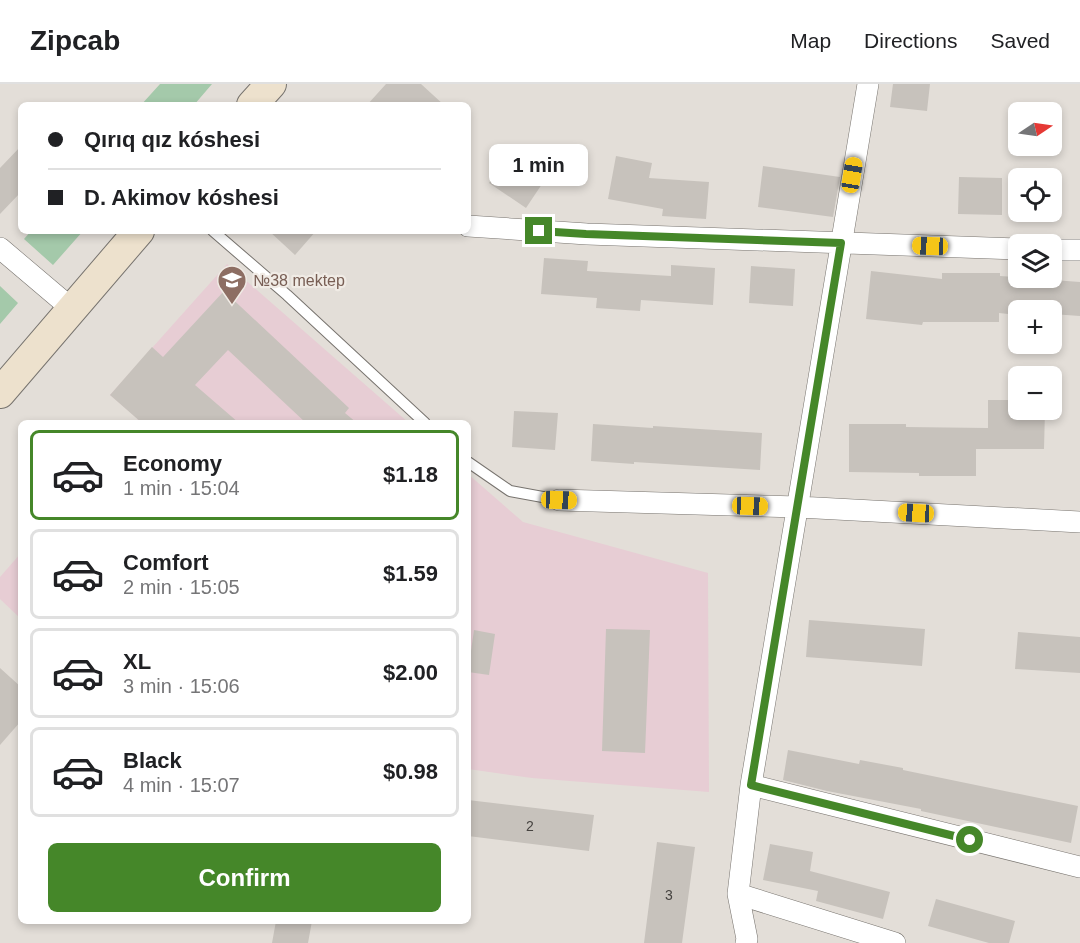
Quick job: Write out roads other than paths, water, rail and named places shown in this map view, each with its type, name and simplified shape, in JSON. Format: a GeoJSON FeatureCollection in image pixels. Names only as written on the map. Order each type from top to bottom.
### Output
{"type":"FeatureCollection","features":[{"type":"Feature","properties":{"kind":"main road"},"geometry":{"type":"LineString","coordinates":[[255,102],[271,84]]}},
{"type":"Feature","properties":{"kind":"main road"},"geometry":{"type":"LineString","coordinates":[[0,393],[136,234]]}},
{"type":"Feature","properties":{"kind":"street"},"geometry":{"type":"LineString","coordinates":[[746,943],[738,894],[751,785],[868,84]]}},
{"type":"Feature","properties":{"kind":"street"},"geometry":{"type":"LineString","coordinates":[[471,226],[586,234],[1008,249]]}},
{"type":"Feature","properties":{"kind":"street"},"geometry":{"type":"LineString","coordinates":[[0,248],[72,309]]}},
{"type":"Feature","properties":{"kind":"street"},"geometry":{"type":"LineString","coordinates":[[1062,249],[1080,250]]}},
{"type":"Feature","properties":{"kind":"street"},"geometry":{"type":"LineString","coordinates":[[559,500],[798,507],[1080,522]]}},
{"type":"Feature","properties":{"kind":"street"},"geometry":{"type":"LineString","coordinates":[[751,785],[1080,867]]}},
{"type":"Feature","properties":{"kind":"street"},"geometry":{"type":"LineString","coordinates":[[738,894],[895,943]]}},
{"type":"Feature","properties":{"kind":"lane"},"geometry":{"type":"LineString","coordinates":[[216,234],[287,295],[422,420]]}},
{"type":"Feature","properties":{"kind":"lane"},"geometry":{"type":"LineString","coordinates":[[471,464],[510,491],[559,500]]}},
{"type":"Feature","properties":{"kind":"place","name":"№38 mektep"},"geometry":{"type":"Point","coordinates":[232,306]}}]}
